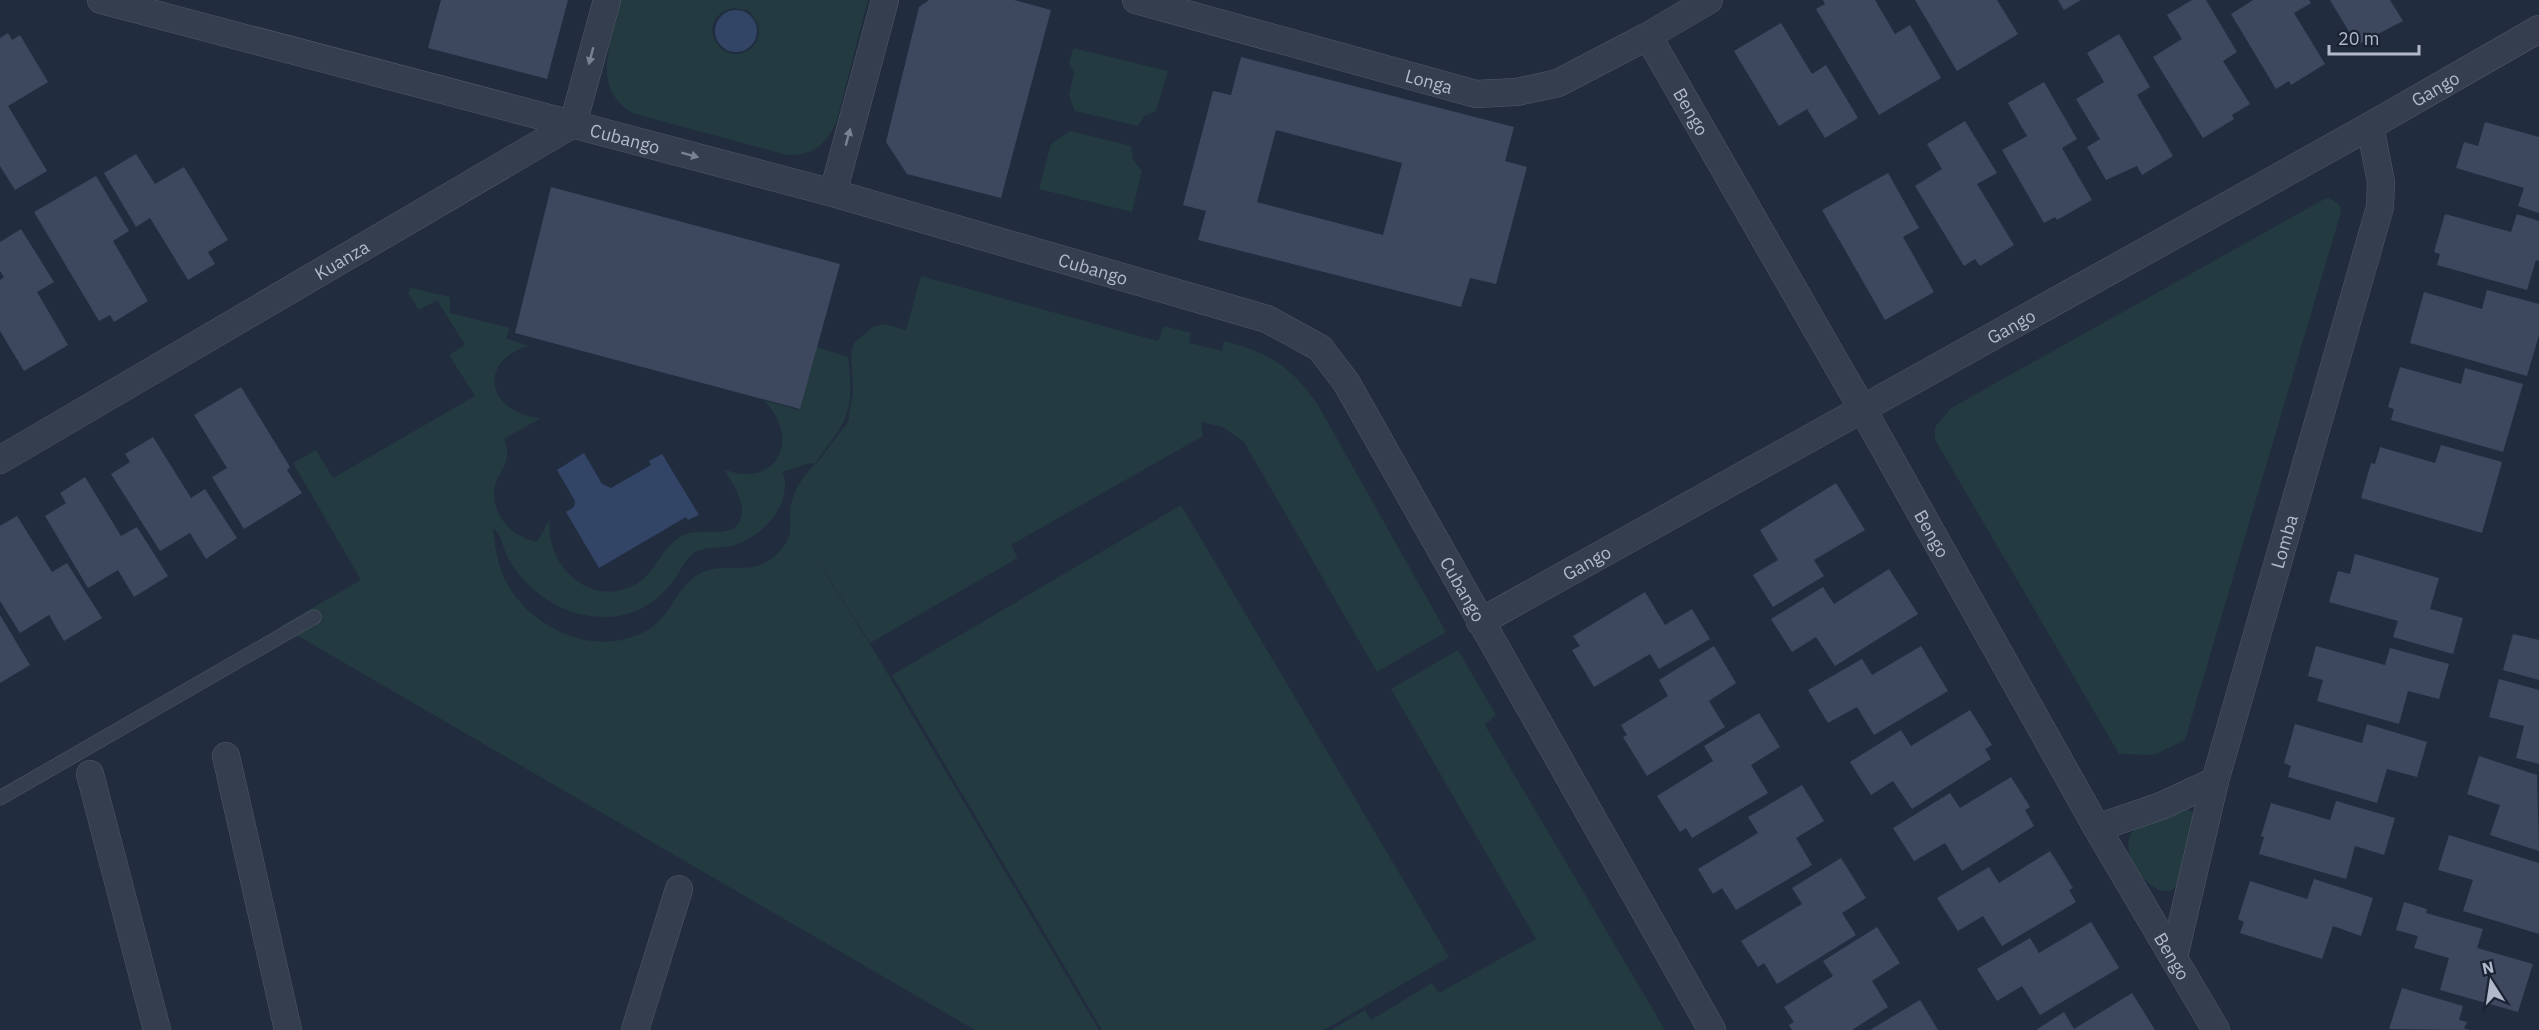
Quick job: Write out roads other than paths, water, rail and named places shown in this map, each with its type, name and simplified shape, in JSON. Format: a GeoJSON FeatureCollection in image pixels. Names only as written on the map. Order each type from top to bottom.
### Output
{"type":"FeatureCollection","features":[{"type":"Feature","properties":{"kind":"street","name":"Cubango"},"geometry":{"type":"LineString","coordinates":[[101,0],[833,193],[1267,319],[1320,348],[1346,382],[1712,1030]]}},
{"type":"Feature","properties":{"kind":"street"},"geometry":{"type":"LineString","coordinates":[[573,124],[607,0]]}},
{"type":"Feature","properties":{"kind":"street"},"geometry":{"type":"LineString","coordinates":[[833,193],[885,0]]}},
{"type":"Feature","properties":{"kind":"street","name":"Longa"},"geometry":{"type":"LineString","coordinates":[[1136,0],[1214,10],[1476,94],[1517,92],[1558,83],[1648,36],[1709,0]]}},
{"type":"Feature","properties":{"kind":"street","name":"Gango"},"geometry":{"type":"LineString","coordinates":[[1480,622],[1863,410],[2539,29]]}},
{"type":"Feature","properties":{"kind":"street","name":"Bengo"},"geometry":{"type":"LineString","coordinates":[[1648,36],[1863,410],[2097,828],[2216,1030]]}},
{"type":"Feature","properties":{"kind":"street","name":"Kuanza"},"geometry":{"type":"LineString","coordinates":[[0,460],[573,124]]}},
{"type":"Feature","properties":{"kind":"street","name":"Lomba"},"geometry":{"type":"LineString","coordinates":[[2174,957],[2215,781],[2380,207],[2380,182],[2370,126]]}},
{"type":"Feature","properties":{"kind":"street"},"geometry":{"type":"LineString","coordinates":[[226,756],[288,1030]]}},
{"type":"Feature","properties":{"kind":"street"},"geometry":{"type":"LineString","coordinates":[[90,774],[157,1030]]}},
{"type":"Feature","properties":{"kind":"street"},"geometry":{"type":"LineString","coordinates":[[2097,828],[2161,806],[2215,781]]}},
{"type":"Feature","properties":{"kind":"street"},"geometry":{"type":"LineString","coordinates":[[635,1030],[679,889]]}},
{"type":"Feature","properties":{"kind":"lane"},"geometry":{"type":"LineString","coordinates":[[0,798],[314,617]]}},
{"type":"Feature","properties":{"kind":"water"},"geometry":{"type":"Polygon","coordinates":[[[736,10],[751,16],[757,31],[751,46],[736,52],[721,46],[715,31],[721,16],[736,10]]]}},
{"type":"Feature","properties":{"kind":"water"},"geometry":{"type":"Polygon","coordinates":[[[584,453],[602,484],[611,488],[651,465],[649,461],[662,454],[699,515],[688,520],[686,517],[599,568],[566,512],[574,507],[575,501],[557,470],[584,453]]]}}]}
